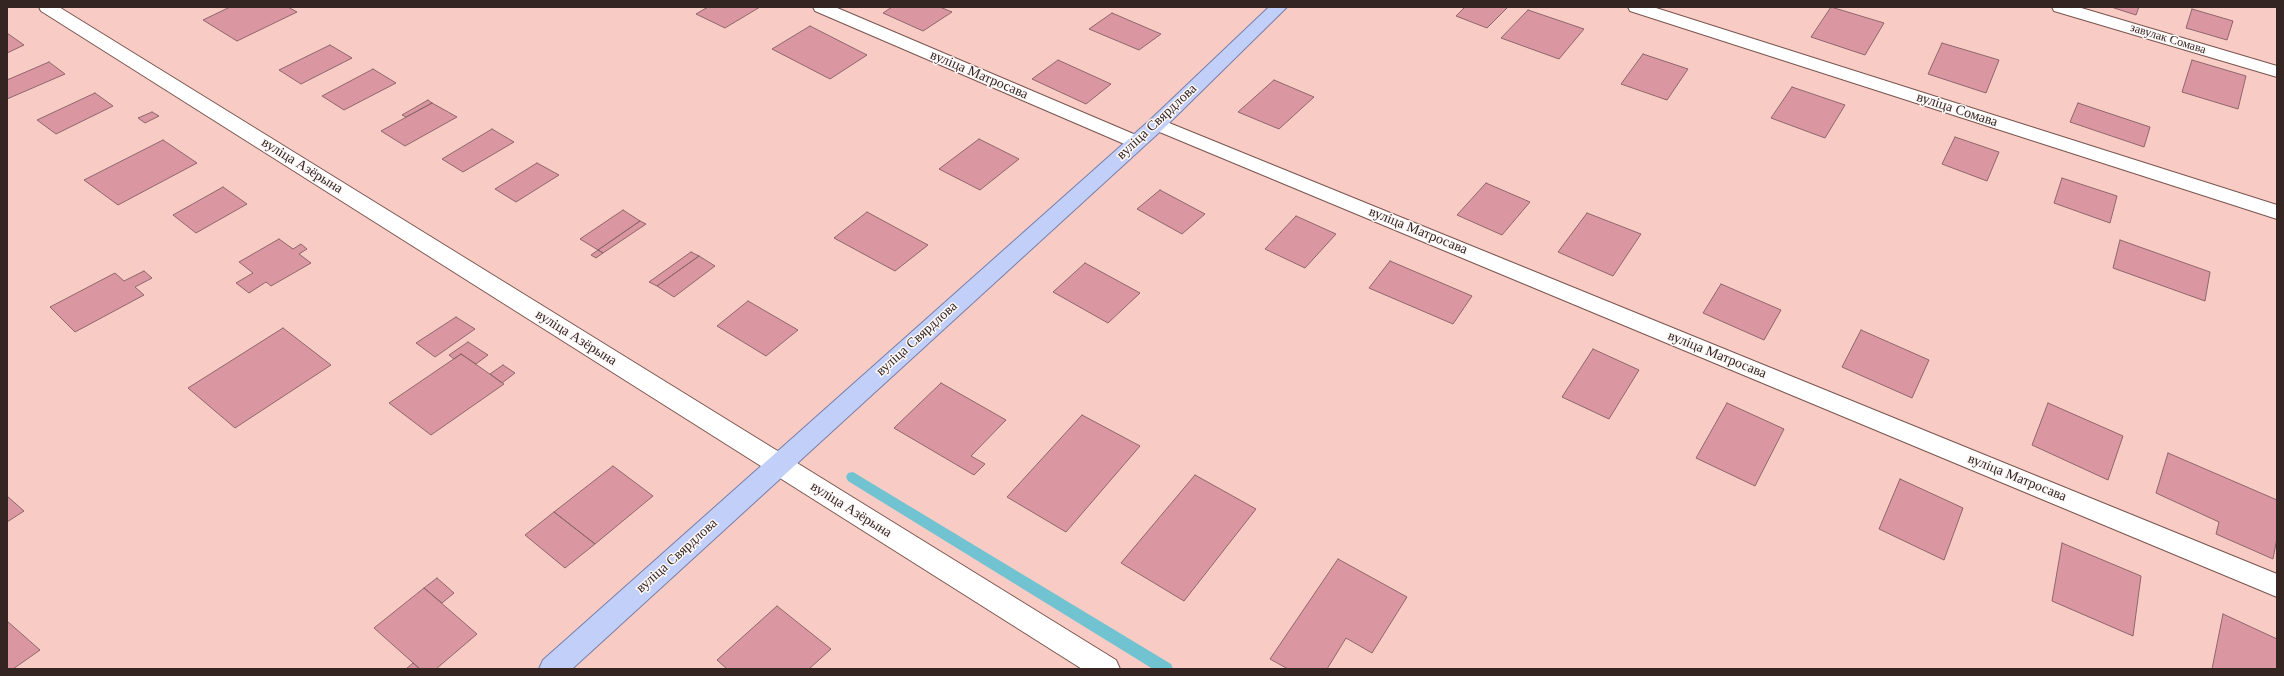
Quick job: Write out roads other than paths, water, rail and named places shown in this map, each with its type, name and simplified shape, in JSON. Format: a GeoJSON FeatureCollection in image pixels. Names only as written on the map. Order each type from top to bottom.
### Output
{"type":"FeatureCollection","features":[{"type":"Feature","properties":{"kind":"main road","name":"вуліца Свярдлова"},"geometry":{"type":"LineString","coordinates":[[553,669],[778,464],[1157,124],[1279,7]]}},
{"type":"Feature","properties":{"kind":"street","name":"вуліца Азёрына"},"geometry":{"type":"LineString","coordinates":[[47,7],[1106,669]]}},
{"type":"Feature","properties":{"kind":"street","name":"вуліца Матросава"},"geometry":{"type":"LineString","coordinates":[[821,7],[1136,142]]}},
{"type":"Feature","properties":{"kind":"street","name":"вуліца Сомава"},"geometry":{"type":"LineString","coordinates":[[1636,7],[2277,212]]}},
{"type":"Feature","properties":{"kind":"street","name":"завулак Сомава"},"geometry":{"type":"LineString","coordinates":[[2060,7],[2277,72]]}},
{"type":"Feature","properties":{"kind":"street","name":"вуліца Матросава"},"geometry":{"type":"LineString","coordinates":[[1157,124],[2277,586]]}},
{"type":"Feature","properties":{"kind":"waterway"},"geometry":{"type":"LineString","coordinates":[[853,477],[1166,669]]}}]}
